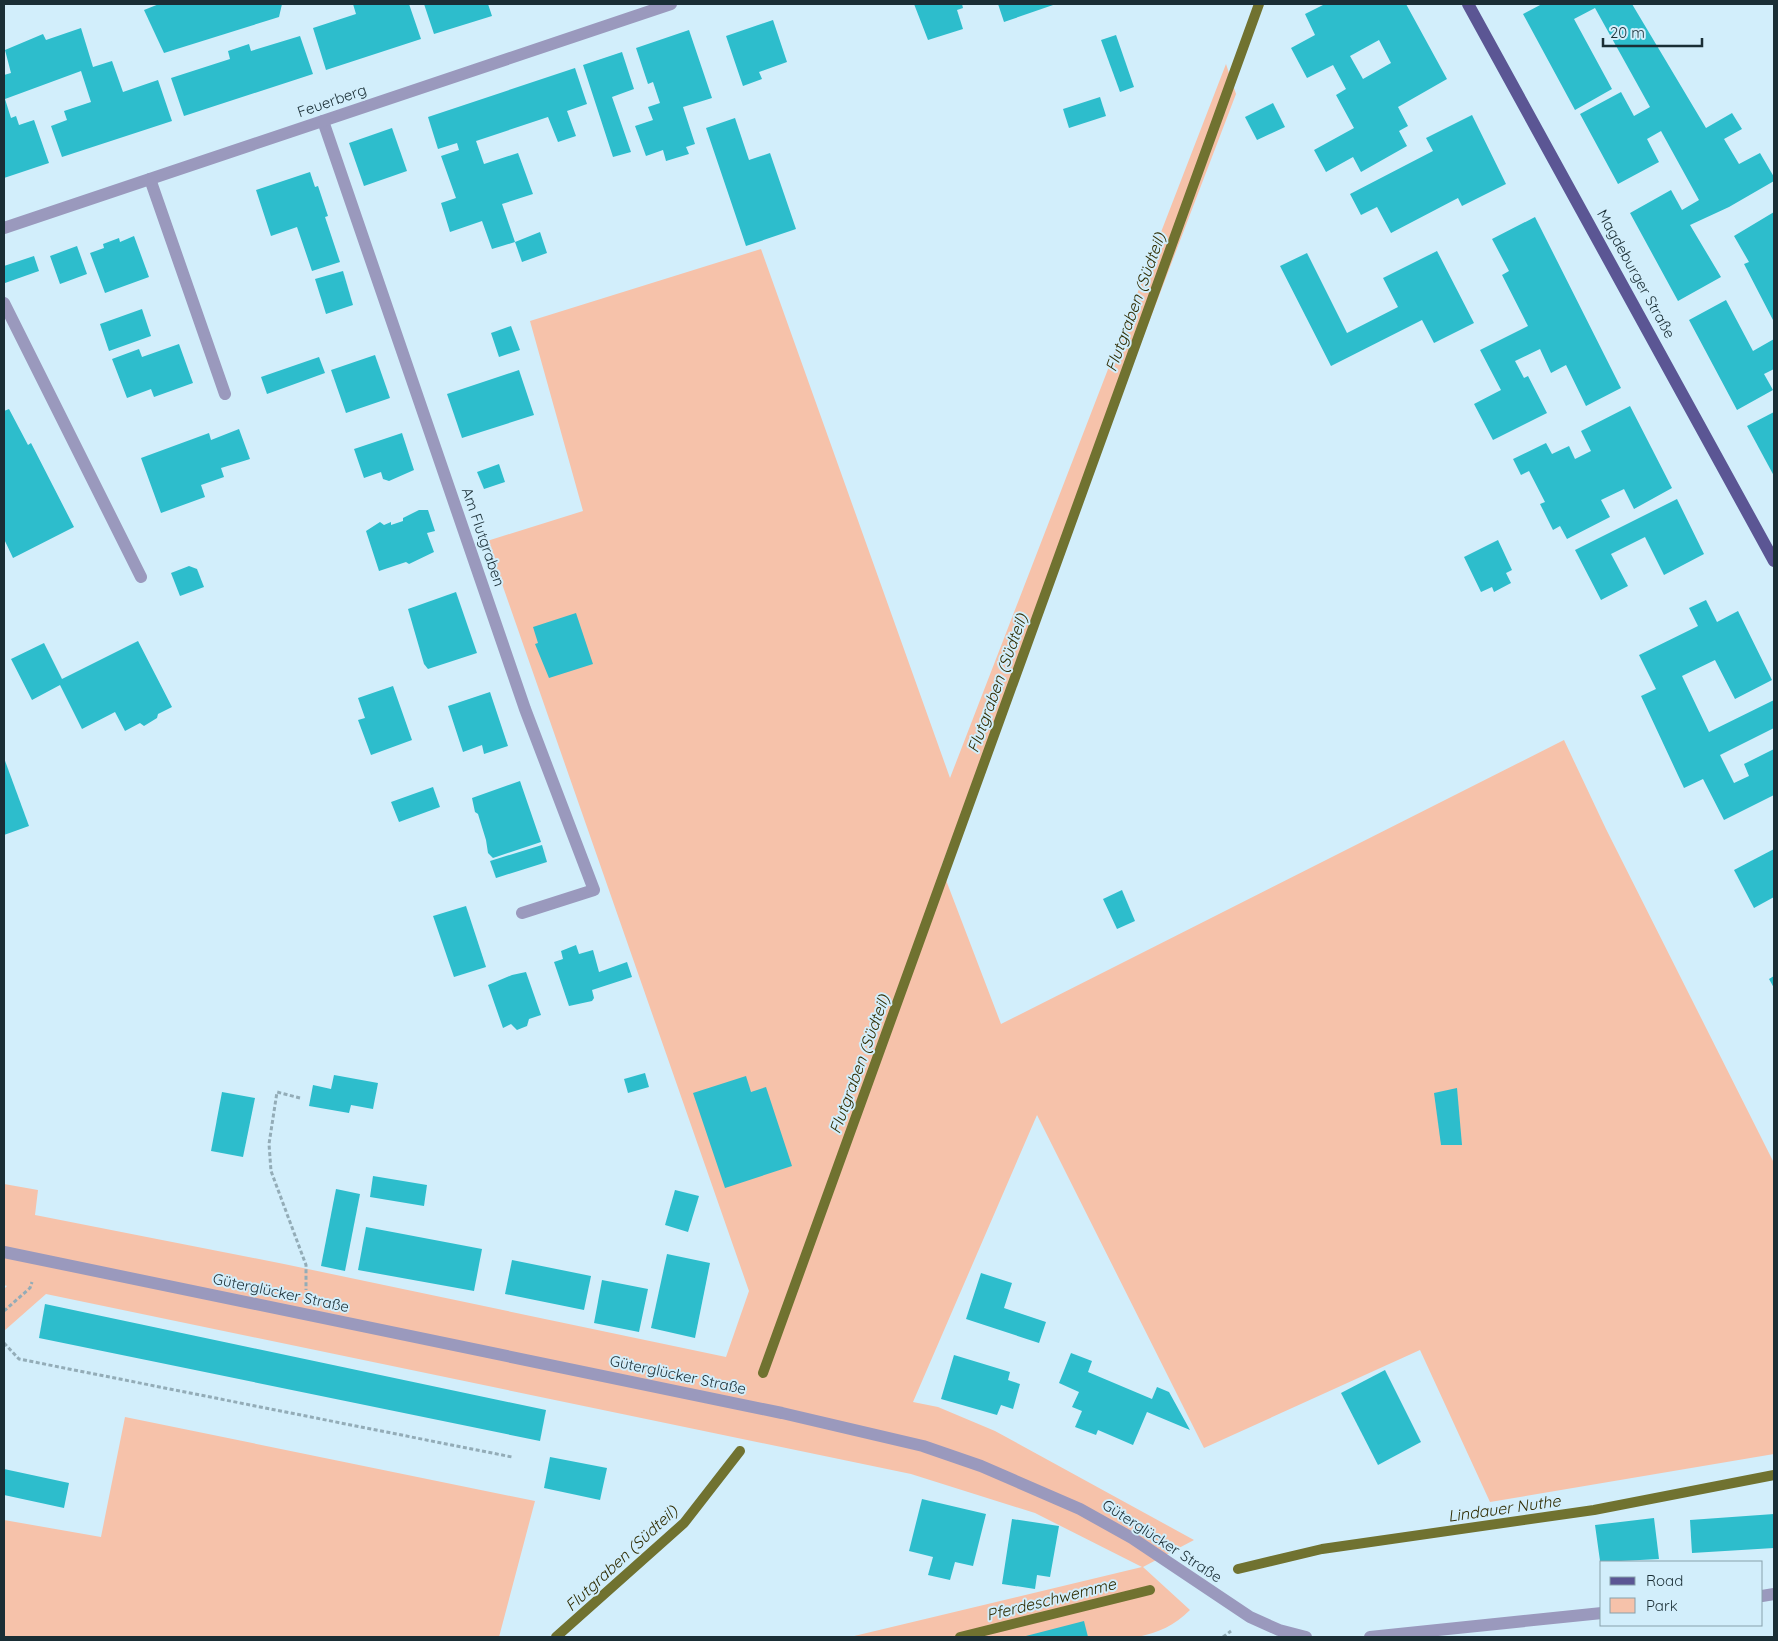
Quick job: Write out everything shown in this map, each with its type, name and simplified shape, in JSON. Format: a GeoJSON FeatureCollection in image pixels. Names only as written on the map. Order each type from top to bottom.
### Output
{"type":"FeatureCollection","features":[{"type":"Feature","properties":{"kind":"main road","name":"Magdeburger Straße"},"geometry":{"type":"LineString","coordinates":[[1468,4],[1774,561]]}},
{"type":"Feature","properties":{"kind":"street","name":"Feuerberg"},"geometry":{"type":"LineString","coordinates":[[4,228],[671,4]]}},
{"type":"Feature","properties":{"kind":"street","name":"Am Flutgraben"},"geometry":{"type":"LineString","coordinates":[[323,121],[525,708],[594,890],[522,914]]}},
{"type":"Feature","properties":{"kind":"street"},"geometry":{"type":"LineString","coordinates":[[150,179],[225,394]]}},
{"type":"Feature","properties":{"kind":"street"},"geometry":{"type":"LineString","coordinates":[[4,303],[141,577]]}},
{"type":"Feature","properties":{"kind":"street","name":"Güterglücker Straße"},"geometry":{"type":"LineString","coordinates":[[4,1252],[882,1435],[922,1446],[997,1473],[1080,1508],[1132,1538],[1250,1617],[1279,1630],[1306,1637]]}},
{"type":"Feature","properties":{"kind":"street"},"geometry":{"type":"LineString","coordinates":[[1370,1637],[1600,1613]]}},
{"type":"Feature","properties":{"kind":"path"},"geometry":{"type":"LineString","coordinates":[[300,1098],[277,1092],[269,1144],[271,1171],[306,1265],[306,1295],[302,1314]]}},
{"type":"Feature","properties":{"kind":"path"},"geometry":{"type":"LineString","coordinates":[[4,1311],[30,1288],[42,1260]]}},
{"type":"Feature","properties":{"kind":"path"},"geometry":{"type":"LineString","coordinates":[[4,1343],[19,1359],[512,1457]]}},
{"type":"Feature","properties":{"kind":"green space"},"geometry":{"type":"Polygon","coordinates":[[[1226,64],[1236,94],[941,867],[1001,1024],[1564,740],[1606,829],[1774,1163],[1774,1454],[1490,1502],[1420,1350],[1204,1448],[1037,1115],[913,1402],[938,1407],[995,1431],[1194,1540],[1143,1567],[1190,1610],[1166,1628],[1138,1637],[850,1637],[1142,1567],[1035,1513],[911,1474],[46,1294],[4,1331],[4,1289],[7,1286],[4,1285],[4,1184],[38,1190],[35,1215],[284,1264],[726,1357],[749,1291],[487,541],[583,511],[530,321],[761,249],[950,778],[1226,64]]]}},
{"type":"Feature","properties":{"kind":"green space"},"geometry":{"type":"Polygon","coordinates":[[[125,1417],[535,1501],[499,1637],[4,1637],[4,1520],[101,1537],[125,1417]]]}},
{"type":"Feature","properties":{"kind":"building"},"geometry":{"type":"Polygon","coordinates":[[[159,4],[282,4],[279,17],[164,53],[144,10],[159,4]]]}},
{"type":"Feature","properties":{"kind":"building"},"geometry":{"type":"Polygon","coordinates":[[[353,4],[409,4],[421,39],[326,70],[313,28],[356,14],[353,4]]]}},
{"type":"Feature","properties":{"kind":"building"},"geometry":{"type":"Polygon","coordinates":[[[424,4],[488,4],[492,16],[434,34],[424,4]]]}},
{"type":"Feature","properties":{"kind":"building"},"geometry":{"type":"Polygon","coordinates":[[[914,4],[962,4],[963,8],[957,10],[963,29],[928,40],[914,4]]]}},
{"type":"Feature","properties":{"kind":"building"},"geometry":{"type":"Polygon","coordinates":[[[998,4],[1056,4],[1004,22],[998,4]]]}},
{"type":"Feature","properties":{"kind":"building"},"geometry":{"type":"Polygon","coordinates":[[[1325,4],[1406,4],[1447,79],[1398,107],[1408,126],[1399,131],[1407,146],[1361,172],[1353,157],[1326,172],[1314,150],[1354,128],[1336,95],[1346,89],[1333,65],[1307,78],[1291,48],[1315,35],[1305,14],[1325,4]],[[1379,40],[1350,56],[1363,79],[1391,63],[1379,40]]]}},
{"type":"Feature","properties":{"kind":"building"},"geometry":{"type":"Polygon","coordinates":[[[1542,4],[1632,4],[1706,128],[1732,113],[1742,129],[1724,139],[1739,164],[1760,153],[1774,177],[1774,181],[1729,207],[1690,225],[1721,277],[1678,301],[1630,213],[1671,190],[1682,210],[1699,200],[1661,131],[1647,139],[1659,162],[1618,184],[1580,114],[1621,92],[1634,116],[1650,107],[1595,8],[1574,19],[1612,89],[1575,110],[1523,14],[1542,4]]]}},
{"type":"Feature","properties":{"kind":"building"},"geometry":{"type":"Polygon","coordinates":[[[773,20],[787,62],[759,72],[762,79],[743,86],[726,36],[773,20]]]}},
{"type":"Feature","properties":{"kind":"building"},"geometry":{"type":"Polygon","coordinates":[[[81,28],[93,67],[112,61],[123,92],[158,80],[172,121],[62,157],[51,126],[67,120],[64,111],[91,102],[81,71],[5,99],[11,118],[16,116],[19,125],[34,120],[49,163],[4,178],[4,75],[11,73],[5,50],[43,34],[46,40],[81,28]]]}},
{"type":"Feature","properties":{"kind":"building"},"geometry":{"type":"Polygon","coordinates":[[[689,30],[712,98],[683,107],[695,144],[686,147],[689,154],[666,161],[663,150],[646,156],[635,126],[653,120],[648,107],[660,103],[653,82],[648,84],[636,48],[689,30]]]}},
{"type":"Feature","properties":{"kind":"building"},"geometry":{"type":"Polygon","coordinates":[[[1116,35],[1134,87],[1120,92],[1101,40],[1116,35]]]}},
{"type":"Feature","properties":{"kind":"building"},"geometry":{"type":"Polygon","coordinates":[[[300,36],[313,74],[184,116],[171,78],[230,59],[228,51],[249,44],[251,51],[300,36]]]}},
{"type":"Feature","properties":{"kind":"building"},"geometry":{"type":"Polygon","coordinates":[[[622,52],[634,89],[612,97],[631,152],[613,157],[583,65],[622,52]]]}},
{"type":"Feature","properties":{"kind":"building"},"geometry":{"type":"Polygon","coordinates":[[[575,68],[587,104],[567,111],[576,136],[558,142],[548,117],[476,141],[484,164],[518,153],[533,194],[502,204],[515,242],[492,249],[482,221],[450,232],[441,203],[456,198],[441,156],[459,150],[457,143],[438,149],[428,117],[575,68]]]}},
{"type":"Feature","properties":{"kind":"building"},"geometry":{"type":"Polygon","coordinates":[[[1100,97],[1106,116],[1069,128],[1063,109],[1100,97]]]}},
{"type":"Feature","properties":{"kind":"building"},"geometry":{"type":"Polygon","coordinates":[[[1273,103],[1285,127],[1257,140],[1245,117],[1273,103]]]}},
{"type":"Feature","properties":{"kind":"building"},"geometry":{"type":"Polygon","coordinates":[[[1472,115],[1506,184],[1462,206],[1458,198],[1391,233],[1377,207],[1361,215],[1350,194],[1433,151],[1426,138],[1472,115]]]}},
{"type":"Feature","properties":{"kind":"building"},"geometry":{"type":"Polygon","coordinates":[[[735,118],[749,160],[770,153],[796,229],[746,246],[706,128],[735,118]]]}},
{"type":"Feature","properties":{"kind":"building"},"geometry":{"type":"Polygon","coordinates":[[[392,128],[407,171],[364,186],[349,143],[392,128]]]}},
{"type":"Feature","properties":{"kind":"building"},"geometry":{"type":"Polygon","coordinates":[[[310,172],[315,187],[318,186],[328,216],[325,217],[340,262],[312,271],[297,227],[271,236],[256,190],[310,172]]]}},
{"type":"Feature","properties":{"kind":"building"},"geometry":{"type":"Polygon","coordinates":[[[1774,212],[1774,322],[1744,264],[1749,262],[1734,236],[1774,212]]]}},
{"type":"Feature","properties":{"kind":"building"},"geometry":{"type":"Polygon","coordinates":[[[1535,217],[1621,388],[1586,406],[1566,365],[1551,373],[1540,349],[1515,361],[1524,378],[1528,376],[1547,413],[1493,440],[1474,404],[1501,390],[1480,350],[1528,326],[1502,275],[1509,271],[1492,239],[1535,217]]]}},
{"type":"Feature","properties":{"kind":"building"},"geometry":{"type":"Polygon","coordinates":[[[540,232],[547,253],[522,262],[515,242],[540,232]]]}},
{"type":"Feature","properties":{"kind":"building"},"geometry":{"type":"Polygon","coordinates":[[[134,236],[149,277],[105,293],[90,253],[104,248],[103,244],[119,238],[120,242],[134,236]]]}},
{"type":"Feature","properties":{"kind":"building"},"geometry":{"type":"Polygon","coordinates":[[[77,246],[87,274],[60,284],[50,256],[77,246]]]}},
{"type":"Feature","properties":{"kind":"building"},"geometry":{"type":"Polygon","coordinates":[[[1437,251],[1474,323],[1434,343],[1422,320],[1331,366],[1280,266],[1307,253],[1347,333],[1398,307],[1383,278],[1437,251]]]}},
{"type":"Feature","properties":{"kind":"building"},"geometry":{"type":"Polygon","coordinates":[[[34,256],[39,271],[5,283],[4,266],[34,256]]]}},
{"type":"Feature","properties":{"kind":"building"},"geometry":{"type":"Polygon","coordinates":[[[343,271],[353,305],[326,314],[315,279],[343,271]]]}},
{"type":"Feature","properties":{"kind":"building"},"geometry":{"type":"Polygon","coordinates":[[[1726,300],[1753,351],[1774,339],[1774,369],[1764,374],[1773,390],[1737,410],[1689,320],[1726,300]]]}},
{"type":"Feature","properties":{"kind":"building"},"geometry":{"type":"Polygon","coordinates":[[[142,309],[151,336],[109,351],[100,324],[142,309]]]}},
{"type":"Feature","properties":{"kind":"building"},"geometry":{"type":"Polygon","coordinates":[[[511,326],[520,350],[499,357],[491,333],[511,326]]]}},
{"type":"Feature","properties":{"kind":"building"},"geometry":{"type":"Polygon","coordinates":[[[179,344],[193,383],[154,397],[151,389],[127,398],[112,359],[139,349],[142,357],[179,344]]]}},
{"type":"Feature","properties":{"kind":"building"},"geometry":{"type":"Polygon","coordinates":[[[375,355],[390,398],[346,413],[331,370],[375,355]]]}},
{"type":"Feature","properties":{"kind":"building"},"geometry":{"type":"Polygon","coordinates":[[[319,357],[325,373],[267,394],[261,377],[319,357]]]}},
{"type":"Feature","properties":{"kind":"building"},"geometry":{"type":"Polygon","coordinates":[[[519,370],[534,415],[462,438],[447,394],[519,370]]]}},
{"type":"Feature","properties":{"kind":"building"},"geometry":{"type":"Polygon","coordinates":[[[1630,406],[1672,488],[1634,509],[1624,489],[1601,500],[1610,517],[1567,539],[1560,526],[1553,530],[1540,504],[1545,502],[1529,471],[1521,475],[1513,459],[1546,443],[1552,454],[1569,446],[1575,459],[1591,451],[1581,431],[1630,406]]]}},
{"type":"Feature","properties":{"kind":"building"},"geometry":{"type":"Polygon","coordinates":[[[9,409],[28,445],[31,443],[74,527],[13,558],[4,539],[4,411],[9,409]]]}},
{"type":"Feature","properties":{"kind":"building"},"geometry":{"type":"Polygon","coordinates":[[[1774,412],[1774,476],[1747,426],[1774,412]]]}},
{"type":"Feature","properties":{"kind":"building"},"geometry":{"type":"Polygon","coordinates":[[[239,429],[250,459],[221,468],[224,477],[201,485],[205,497],[161,513],[141,458],[209,433],[211,440],[239,429]]]}},
{"type":"Feature","properties":{"kind":"building"},"geometry":{"type":"Polygon","coordinates":[[[402,433],[414,470],[389,481],[383,479],[381,472],[364,478],[354,449],[402,433]]]}},
{"type":"Feature","properties":{"kind":"building"},"geometry":{"type":"Polygon","coordinates":[[[499,464],[505,482],[484,489],[477,472],[499,464]]]}},
{"type":"Feature","properties":{"kind":"building"},"geometry":{"type":"Polygon","coordinates":[[[1677,499],[1704,554],[1664,575],[1645,537],[1611,554],[1628,586],[1601,600],[1575,550],[1677,499]]]}},
{"type":"Feature","properties":{"kind":"building"},"geometry":{"type":"Polygon","coordinates":[[[419,510],[428,510],[435,531],[427,533],[434,552],[409,564],[406,562],[379,571],[366,531],[380,522],[384,525],[391,522],[391,525],[403,521],[403,518],[419,510]]]}},
{"type":"Feature","properties":{"kind":"building"},"geometry":{"type":"Polygon","coordinates":[[[1498,540],[1512,570],[1506,573],[1511,583],[1494,592],[1492,587],[1481,592],[1464,557],[1498,540]]]}},
{"type":"Feature","properties":{"kind":"building"},"geometry":{"type":"Polygon","coordinates":[[[189,566],[197,569],[204,587],[180,596],[171,573],[189,566]]]}},
{"type":"Feature","properties":{"kind":"building"},"geometry":{"type":"Polygon","coordinates":[[[456,592],[477,653],[428,669],[424,664],[408,609],[456,592]]]}},
{"type":"Feature","properties":{"kind":"building"},"geometry":{"type":"Polygon","coordinates":[[[1706,600],[1717,622],[1738,611],[1772,680],[1735,699],[1715,660],[1682,676],[1709,732],[1774,700],[1774,728],[1720,755],[1734,783],[1749,776],[1744,764],[1774,749],[1774,795],[1724,820],[1703,779],[1684,788],[1641,696],[1656,689],[1639,655],[1698,626],[1689,608],[1706,600]]]}},
{"type":"Feature","properties":{"kind":"building"},"geometry":{"type":"Polygon","coordinates":[[[576,613],[593,664],[549,678],[535,644],[538,643],[533,627],[576,613]]]}},
{"type":"Feature","properties":{"kind":"building"},"geometry":{"type":"Polygon","coordinates":[[[138,641],[172,707],[158,714],[157,718],[144,726],[140,723],[125,731],[115,712],[82,729],[60,685],[32,700],[11,659],[44,643],[62,679],[138,641]]]}},
{"type":"Feature","properties":{"kind":"building"},"geometry":{"type":"Polygon","coordinates":[[[393,686],[412,740],[371,755],[358,720],[365,718],[358,698],[393,686]]]}},
{"type":"Feature","properties":{"kind":"building"},"geometry":{"type":"Polygon","coordinates":[[[490,692],[508,746],[484,754],[482,745],[463,752],[448,706],[490,692]]]}},
{"type":"Feature","properties":{"kind":"building"},"geometry":{"type":"Polygon","coordinates":[[[4,758],[29,826],[4,835],[4,758]]]}},
{"type":"Feature","properties":{"kind":"building"},"geometry":{"type":"Polygon","coordinates":[[[520,781],[541,842],[493,858],[488,853],[486,840],[478,814],[475,812],[472,798],[520,781]]]}},
{"type":"Feature","properties":{"kind":"building"},"geometry":{"type":"Polygon","coordinates":[[[433,787],[440,807],[399,822],[391,802],[433,787]]]}},
{"type":"Feature","properties":{"kind":"building"},"geometry":{"type":"Polygon","coordinates":[[[542,845],[547,862],[496,878],[490,861],[542,845]]]}},
{"type":"Feature","properties":{"kind":"building"},"geometry":{"type":"Polygon","coordinates":[[[1774,849],[1774,897],[1754,908],[1734,870],[1774,849]]]}},
{"type":"Feature","properties":{"kind":"building"},"geometry":{"type":"Polygon","coordinates":[[[1122,890],[1135,921],[1117,929],[1103,899],[1122,890]]]}},
{"type":"Feature","properties":{"kind":"building"},"geometry":{"type":"Polygon","coordinates":[[[466,906],[486,967],[454,977],[433,916],[466,906]]]}},
{"type":"Feature","properties":{"kind":"building"},"geometry":{"type":"Polygon","coordinates":[[[576,945],[579,954],[593,950],[599,972],[627,962],[632,977],[592,990],[594,998],[592,1001],[569,1006],[554,962],[563,959],[561,951],[576,945]]]}},
{"type":"Feature","properties":{"kind":"building"},"geometry":{"type":"Polygon","coordinates":[[[526,972],[541,1015],[529,1019],[527,1026],[517,1030],[511,1024],[503,1028],[488,985],[512,975],[526,972]]]}},
{"type":"Feature","properties":{"kind":"building"},"geometry":{"type":"Polygon","coordinates":[[[1774,976],[1774,988],[1769,979],[1774,976]]]}},
{"type":"Feature","properties":{"kind":"building"},"geometry":{"type":"Polygon","coordinates":[[[645,1073],[649,1087],[628,1093],[624,1079],[645,1073]]]}},
{"type":"Feature","properties":{"kind":"building"},"geometry":{"type":"Polygon","coordinates":[[[334,1075],[378,1083],[373,1109],[351,1105],[349,1113],[309,1106],[313,1085],[331,1089],[334,1075]]]}},
{"type":"Feature","properties":{"kind":"building"},"geometry":{"type":"Polygon","coordinates":[[[746,1076],[751,1092],[766,1087],[792,1166],[725,1188],[693,1093],[746,1076]]]}},
{"type":"Feature","properties":{"kind":"building"},"geometry":{"type":"Polygon","coordinates":[[[1457,1088],[1462,1145],[1441,1145],[1434,1093],[1457,1088]]]}},
{"type":"Feature","properties":{"kind":"building"},"geometry":{"type":"Polygon","coordinates":[[[222,1092],[255,1098],[243,1157],[211,1151],[222,1092]]]}},
{"type":"Feature","properties":{"kind":"building"},"geometry":{"type":"Polygon","coordinates":[[[373,1176],[427,1185],[424,1206],[370,1197],[373,1176]]]}},
{"type":"Feature","properties":{"kind":"building"},"geometry":{"type":"Polygon","coordinates":[[[336,1189],[360,1194],[345,1271],[321,1266],[336,1189]]]}},
{"type":"Feature","properties":{"kind":"building"},"geometry":{"type":"Polygon","coordinates":[[[675,1190],[699,1196],[688,1232],[665,1225],[675,1190]]]}},
{"type":"Feature","properties":{"kind":"building"},"geometry":{"type":"Polygon","coordinates":[[[366,1227],[482,1249],[474,1291],[358,1270],[366,1227]]]}},
{"type":"Feature","properties":{"kind":"building"},"geometry":{"type":"Polygon","coordinates":[[[667,1254],[710,1263],[695,1338],[651,1328],[667,1254]]]}},
{"type":"Feature","properties":{"kind":"building"},"geometry":{"type":"Polygon","coordinates":[[[512,1260],[591,1276],[584,1310],[505,1294],[512,1260]]]}},
{"type":"Feature","properties":{"kind":"building"},"geometry":{"type":"Polygon","coordinates":[[[981,1273],[1012,1283],[1004,1308],[1046,1322],[1039,1343],[966,1319],[981,1273]]]}},
{"type":"Feature","properties":{"kind":"building"},"geometry":{"type":"Polygon","coordinates":[[[602,1280],[648,1289],[639,1332],[594,1323],[602,1280]]]}},
{"type":"Feature","properties":{"kind":"building"},"geometry":{"type":"Polygon","coordinates":[[[45,1304],[546,1410],[540,1441],[39,1338],[45,1304]]]}},
{"type":"Feature","properties":{"kind":"building"},"geometry":{"type":"Polygon","coordinates":[[[1071,1353],[1092,1361],[1088,1372],[1152,1399],[1157,1387],[1169,1392],[1190,1430],[1147,1412],[1133,1445],[1098,1430],[1096,1435],[1075,1427],[1082,1411],[1072,1407],[1079,1392],[1059,1383],[1071,1353]]]}},
{"type":"Feature","properties":{"kind":"building"},"geometry":{"type":"Polygon","coordinates":[[[954,1355],[1010,1372],[1008,1380],[1020,1384],[1013,1409],[1001,1405],[997,1415],[941,1399],[954,1355]]]}},
{"type":"Feature","properties":{"kind":"building"},"geometry":{"type":"Polygon","coordinates":[[[1385,1370],[1421,1442],[1378,1465],[1341,1393],[1385,1370]]]}},
{"type":"Feature","properties":{"kind":"building"},"geometry":{"type":"Polygon","coordinates":[[[550,1457],[607,1468],[600,1500],[544,1488],[550,1457]]]}},
{"type":"Feature","properties":{"kind":"building"},"geometry":{"type":"Polygon","coordinates":[[[4,1469],[69,1483],[64,1508],[4,1495],[4,1469]]]}},
{"type":"Feature","properties":{"kind":"building"},"geometry":{"type":"Polygon","coordinates":[[[922,1499],[986,1514],[973,1566],[955,1562],[950,1580],[928,1575],[933,1557],[909,1551],[922,1499]]]}},
{"type":"Feature","properties":{"kind":"building"},"geometry":{"type":"Polygon","coordinates":[[[1774,1514],[1774,1548],[1692,1553],[1690,1520],[1774,1514]]]}},
{"type":"Feature","properties":{"kind":"building"},"geometry":{"type":"Polygon","coordinates":[[[1654,1518],[1659,1559],[1600,1561],[1595,1525],[1654,1518]]]}},
{"type":"Feature","properties":{"kind":"building"},"geometry":{"type":"Polygon","coordinates":[[[1012,1519],[1059,1526],[1050,1577],[1037,1575],[1035,1589],[1002,1584],[1012,1519]]]}},
{"type":"Feature","properties":{"kind":"building"},"geometry":{"type":"Polygon","coordinates":[[[1084,1621],[1088,1637],[1022,1637],[1084,1621]]]}},
{"type":"Feature","properties":{"kind":"waterway","name":"Flutgraben (Südteil)"},"geometry":{"type":"LineString","coordinates":[[763,1373],[1259,4]]}},
{"type":"Feature","properties":{"kind":"waterway","name":"Flutgraben (Südteil)"},"geometry":{"type":"LineString","coordinates":[[556,1637],[684,1523],[740,1451]]}},
{"type":"Feature","properties":{"kind":"waterway","name":"Lindauer Nuthe"},"geometry":{"type":"LineString","coordinates":[[1238,1569],[1322,1549],[1594,1510],[1774,1475]]}},
{"type":"Feature","properties":{"kind":"waterway","name":"Pferdeschwemme"},"geometry":{"type":"LineString","coordinates":[[960,1637],[1150,1590]]}}]}
